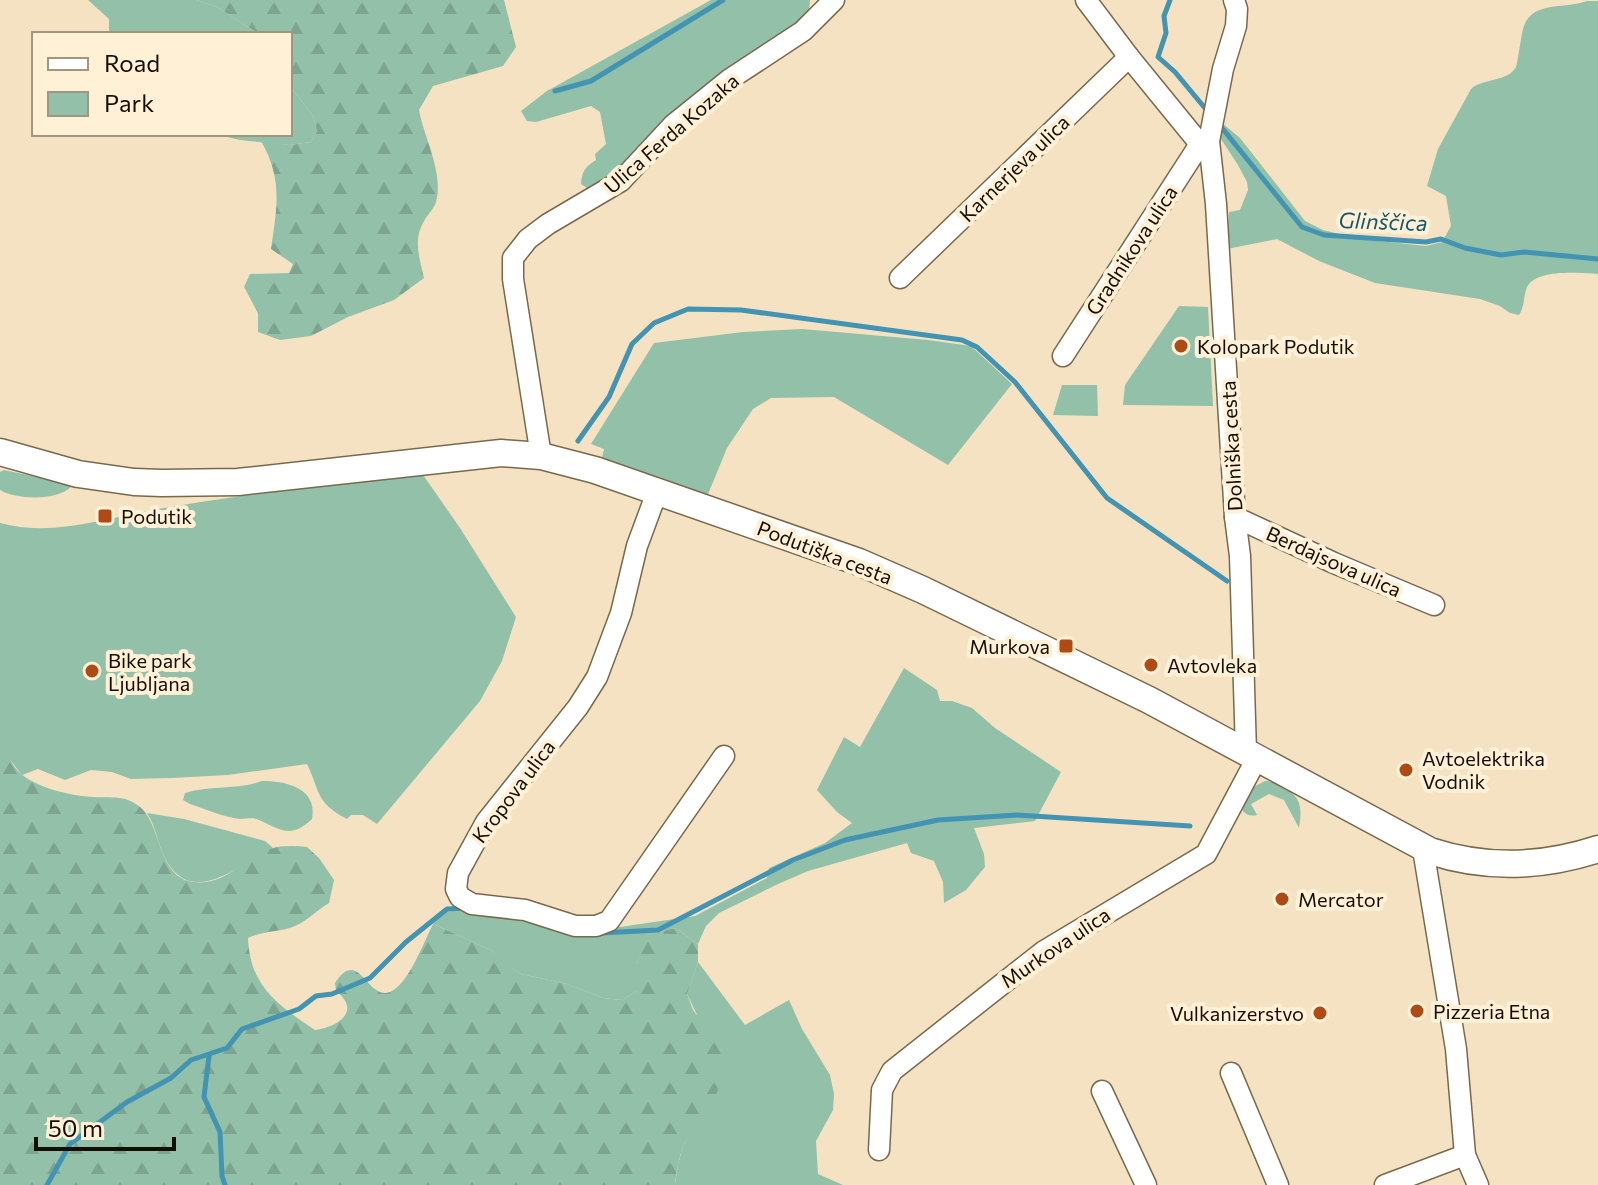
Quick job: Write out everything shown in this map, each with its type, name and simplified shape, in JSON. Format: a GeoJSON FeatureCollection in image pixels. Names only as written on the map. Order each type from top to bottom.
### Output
{"type":"FeatureCollection","features":[{"type":"Feature","properties":{"kind":"street","name":"Ulica Ferda Kozaka"},"geometry":{"type":"LineString","coordinates":[[541,456],[513,279],[513,258],[528,239],[548,224],[621,181],[673,125],[730,79],[803,31],[834,0]]}},
{"type":"Feature","properties":{"kind":"street"},"geometry":{"type":"LineString","coordinates":[[1086,0],[1129,57],[1206,137]]}},
{"type":"Feature","properties":{"kind":"street","name":"Dolniška cesta"},"geometry":{"type":"LineString","coordinates":[[1234,0],[1236,26],[1206,137],[1216,204],[1252,755]]}},
{"type":"Feature","properties":{"kind":"street","name":"Karnerjeva ulica"},"geometry":{"type":"LineString","coordinates":[[900,278],[1129,57]]}},
{"type":"Feature","properties":{"kind":"street","name":"Gradnikova ulica"},"geometry":{"type":"LineString","coordinates":[[1063,356],[1206,137]]}},
{"type":"Feature","properties":{"kind":"street","name":"Podutiška cesta"},"geometry":{"type":"LineString","coordinates":[[0,452],[78,474],[134,482],[192,484],[288,478],[501,453],[541,456],[595,470],[859,562],[1149,700],[1423,849],[1463,860],[1510,864],[1555,861],[1598,849]]}},
{"type":"Feature","properties":{"kind":"street","name":"Kropova ulica"},"geometry":{"type":"LineString","coordinates":[[657,492],[637,546],[621,613],[597,677],[578,707],[486,822],[458,873],[456,889],[460,897],[472,904],[525,910],[575,926],[596,926],[609,921],[724,756]]}},
{"type":"Feature","properties":{"kind":"street","name":"Berdajsova ulica"},"geometry":{"type":"LineString","coordinates":[[1235,517],[1434,605]]}},
{"type":"Feature","properties":{"kind":"street","name":"Murkova ulica"},"geometry":{"type":"LineString","coordinates":[[879,1150],[882,1090],[892,1071],[1044,951],[1206,854],[1252,755]]}},
{"type":"Feature","properties":{"kind":"street"},"geometry":{"type":"LineString","coordinates":[[1423,849],[1456,1049],[1465,1155],[1478,1185]]}},
{"type":"Feature","properties":{"kind":"street"},"geometry":{"type":"LineString","coordinates":[[1231,1073],[1278,1185]]}},
{"type":"Feature","properties":{"kind":"street"},"geometry":{"type":"LineString","coordinates":[[1102,1091],[1146,1185]]}},
{"type":"Feature","properties":{"kind":"street"},"geometry":{"type":"LineString","coordinates":[[1385,1185],[1465,1155]]}},
{"type":"Feature","properties":{"kind":"green space"},"geometry":{"type":"Polygon","coordinates":[[[88,0],[196,0],[217,7],[256,32],[109,32],[109,19],[88,0]]]}},
{"type":"Feature","properties":{"kind":"green space"},"geometry":{"type":"Polygon","coordinates":[[[196,0],[504,0],[516,47],[503,66],[433,86],[419,110],[438,191],[435,205],[424,220],[418,236],[424,278],[394,300],[348,317],[311,336],[280,340],[258,332],[258,313],[244,287],[250,274],[289,273],[293,264],[271,249],[276,206],[275,181],[273,168],[261,141],[289,145],[311,142],[317,131],[313,116],[292,89],[292,32],[256,32],[217,7],[196,0]]]}},
{"type":"Feature","properties":{"kind":"green space"},"geometry":{"type":"Polygon","coordinates":[[[711,0],[810,0],[809,10],[796,29],[625,169],[590,190],[581,184],[585,170],[596,160],[595,154],[606,144],[600,112],[591,106],[536,122],[527,121],[521,111],[547,91],[711,0]]]}},
{"type":"Feature","properties":{"kind":"green space"},"geometry":{"type":"Polygon","coordinates":[[[1598,1],[1598,274],[1558,273],[1537,278],[1526,290],[1519,315],[1480,299],[1375,283],[1319,261],[1277,239],[1227,249],[1229,212],[1240,210],[1248,190],[1238,165],[1217,133],[1222,123],[1240,138],[1305,221],[1323,230],[1360,239],[1426,246],[1442,242],[1451,226],[1446,196],[1427,186],[1438,149],[1471,89],[1512,72],[1517,64],[1523,29],[1533,14],[1598,1]]]}},
{"type":"Feature","properties":{"kind":"green space"},"geometry":{"type":"Polygon","coordinates":[[[292,89],[313,116],[317,131],[311,142],[289,145],[223,136],[292,136],[292,89]]]}},
{"type":"Feature","properties":{"kind":"green space","name":"Kolopark Podutik"},"geometry":{"type":"Polygon","coordinates":[[[1179,306],[1208,307],[1213,406],[1123,405],[1125,385],[1179,306]]]}},
{"type":"Feature","properties":{"kind":"green space"},"geometry":{"type":"Polygon","coordinates":[[[802,329],[971,346],[1012,384],[948,465],[834,397],[771,398],[753,409],[727,448],[706,499],[601,462],[604,449],[591,444],[654,343],[743,332],[802,329]]]}},
{"type":"Feature","properties":{"kind":"green space"},"geometry":{"type":"Polygon","coordinates":[[[1062,385],[1097,385],[1098,416],[1053,415],[1062,385]]]}},
{"type":"Feature","properties":{"kind":"green space"},"geometry":{"type":"Polygon","coordinates":[[[4,470],[72,486],[48,496],[16,496],[0,490],[0,472],[4,470]]]}},
{"type":"Feature","properties":{"kind":"green space"},"geometry":{"type":"Polygon","coordinates":[[[421,472],[516,617],[502,661],[480,701],[377,824],[363,815],[351,815],[347,819],[329,807],[320,796],[307,764],[228,775],[172,778],[131,779],[112,772],[91,770],[65,780],[38,769],[22,775],[7,756],[0,753],[0,523],[38,528],[76,525],[219,499],[421,472]]]}},
{"type":"Feature","properties":{"kind":"green space"},"geometry":{"type":"Polygon","coordinates":[[[904,668],[937,690],[940,701],[952,701],[972,708],[995,728],[1061,772],[1035,821],[974,828],[984,854],[985,867],[966,890],[944,903],[943,882],[934,861],[911,853],[907,843],[808,871],[719,913],[706,926],[698,944],[676,928],[646,935],[637,964],[637,991],[622,1000],[603,998],[567,984],[521,974],[502,962],[493,951],[433,924],[444,912],[470,909],[613,928],[695,916],[767,878],[769,868],[825,843],[852,823],[817,790],[844,737],[860,747],[904,668]]]}},
{"type":"Feature","properties":{"kind":"green space"},"geometry":{"type":"Polygon","coordinates":[[[0,742],[16,769],[35,783],[75,795],[124,799],[135,803],[153,826],[166,861],[182,878],[194,882],[215,880],[270,849],[307,847],[334,880],[329,903],[297,925],[248,938],[254,970],[268,993],[315,1030],[339,1022],[347,1011],[335,983],[343,973],[350,970],[357,972],[375,989],[382,993],[390,992],[409,972],[433,924],[493,951],[521,974],[567,984],[603,998],[622,1000],[637,991],[637,964],[645,935],[676,928],[698,944],[698,962],[687,994],[696,1014],[721,1036],[723,1054],[715,1097],[707,1114],[684,1144],[675,1185],[0,1185],[0,742]]]}},
{"type":"Feature","properties":{"kind":"green space"},"geometry":{"type":"Polygon","coordinates":[[[262,781],[290,785],[305,793],[313,808],[312,819],[298,829],[286,831],[257,819],[221,815],[183,800],[185,793],[262,781]]]}},
{"type":"Feature","properties":{"kind":"green space"},"geometry":{"type":"Polygon","coordinates":[[[1265,781],[1294,795],[1300,809],[1299,828],[1284,800],[1269,794],[1251,804],[1257,815],[1242,810],[1250,789],[1265,781]]]}},
{"type":"Feature","properties":{"kind":"green space"},"geometry":{"type":"Polygon","coordinates":[[[147,813],[184,819],[265,841],[273,848],[220,877],[193,882],[180,877],[169,865],[147,813]]]}},
{"type":"Feature","properties":{"kind":"green space"},"geometry":{"type":"Polygon","coordinates":[[[698,962],[745,1025],[789,1000],[802,1029],[830,1075],[834,1094],[833,1110],[816,1141],[818,1174],[843,1185],[675,1185],[683,1147],[722,1063],[720,1035],[698,1017],[687,994],[698,962]]]}},
{"type":"Feature","properties":{"kind":"waterway"},"geometry":{"type":"LineString","coordinates":[[555,91],[591,81],[723,0]]}},
{"type":"Feature","properties":{"kind":"waterway","name":"Glinščica"},"geometry":{"type":"LineString","coordinates":[[1170,0],[1164,16],[1166,33],[1158,57],[1175,72],[1209,113]]}},
{"type":"Feature","properties":{"kind":"waterway","name":"Glinščica"},"geometry":{"type":"LineString","coordinates":[[1218,123],[1302,227],[1324,235],[1426,242],[1441,239],[1465,248],[1501,255],[1524,252],[1598,259]]}},
{"type":"Feature","properties":{"kind":"waterway"},"geometry":{"type":"LineString","coordinates":[[578,441],[609,397],[632,344],[654,323],[688,309],[741,310],[962,340],[977,347],[1015,382],[1107,498],[1227,581]]}},
{"type":"Feature","properties":{"kind":"waterway"},"geometry":{"type":"LineString","coordinates":[[601,933],[658,930],[793,860],[845,840],[938,820],[1017,815],[1190,826]]}},
{"type":"Feature","properties":{"kind":"waterway"},"geometry":{"type":"LineString","coordinates":[[47,1185],[70,1144],[127,1102],[171,1078],[191,1060],[227,1048],[242,1029],[299,1009],[316,996],[332,994],[370,978],[406,942],[447,909],[466,908]]}},
{"type":"Feature","properties":{"kind":"waterway"},"geometry":{"type":"LineString","coordinates":[[209,1056],[204,1097],[220,1132],[225,1185]]}},
{"type":"Feature","properties":{"kind":"place","name":"Kolopark Podutik"},"geometry":{"type":"Point","coordinates":[1181,346]}},
{"type":"Feature","properties":{"kind":"place","name":"Podutik"},"geometry":{"type":"Point","coordinates":[105,516]}},
{"type":"Feature","properties":{"kind":"place","name":"Murkova"},"geometry":{"type":"Point","coordinates":[1066,646]}},
{"type":"Feature","properties":{"kind":"place","name":"Avtovleka"},"geometry":{"type":"Point","coordinates":[1151,665]}},
{"type":"Feature","properties":{"kind":"place","name":"Bike park Ljubljana"},"geometry":{"type":"Point","coordinates":[92,671]}},
{"type":"Feature","properties":{"kind":"place","name":"Avtoelektrika Vodnik"},"geometry":{"type":"Point","coordinates":[1406,770]}},
{"type":"Feature","properties":{"kind":"place","name":"Mercator"},"geometry":{"type":"Point","coordinates":[1282,899]}},
{"type":"Feature","properties":{"kind":"place","name":"Pizzeria Etna"},"geometry":{"type":"Point","coordinates":[1417,1011]}},
{"type":"Feature","properties":{"kind":"place","name":"Vulkanizerstvo"},"geometry":{"type":"Point","coordinates":[1320,1013]}}]}
